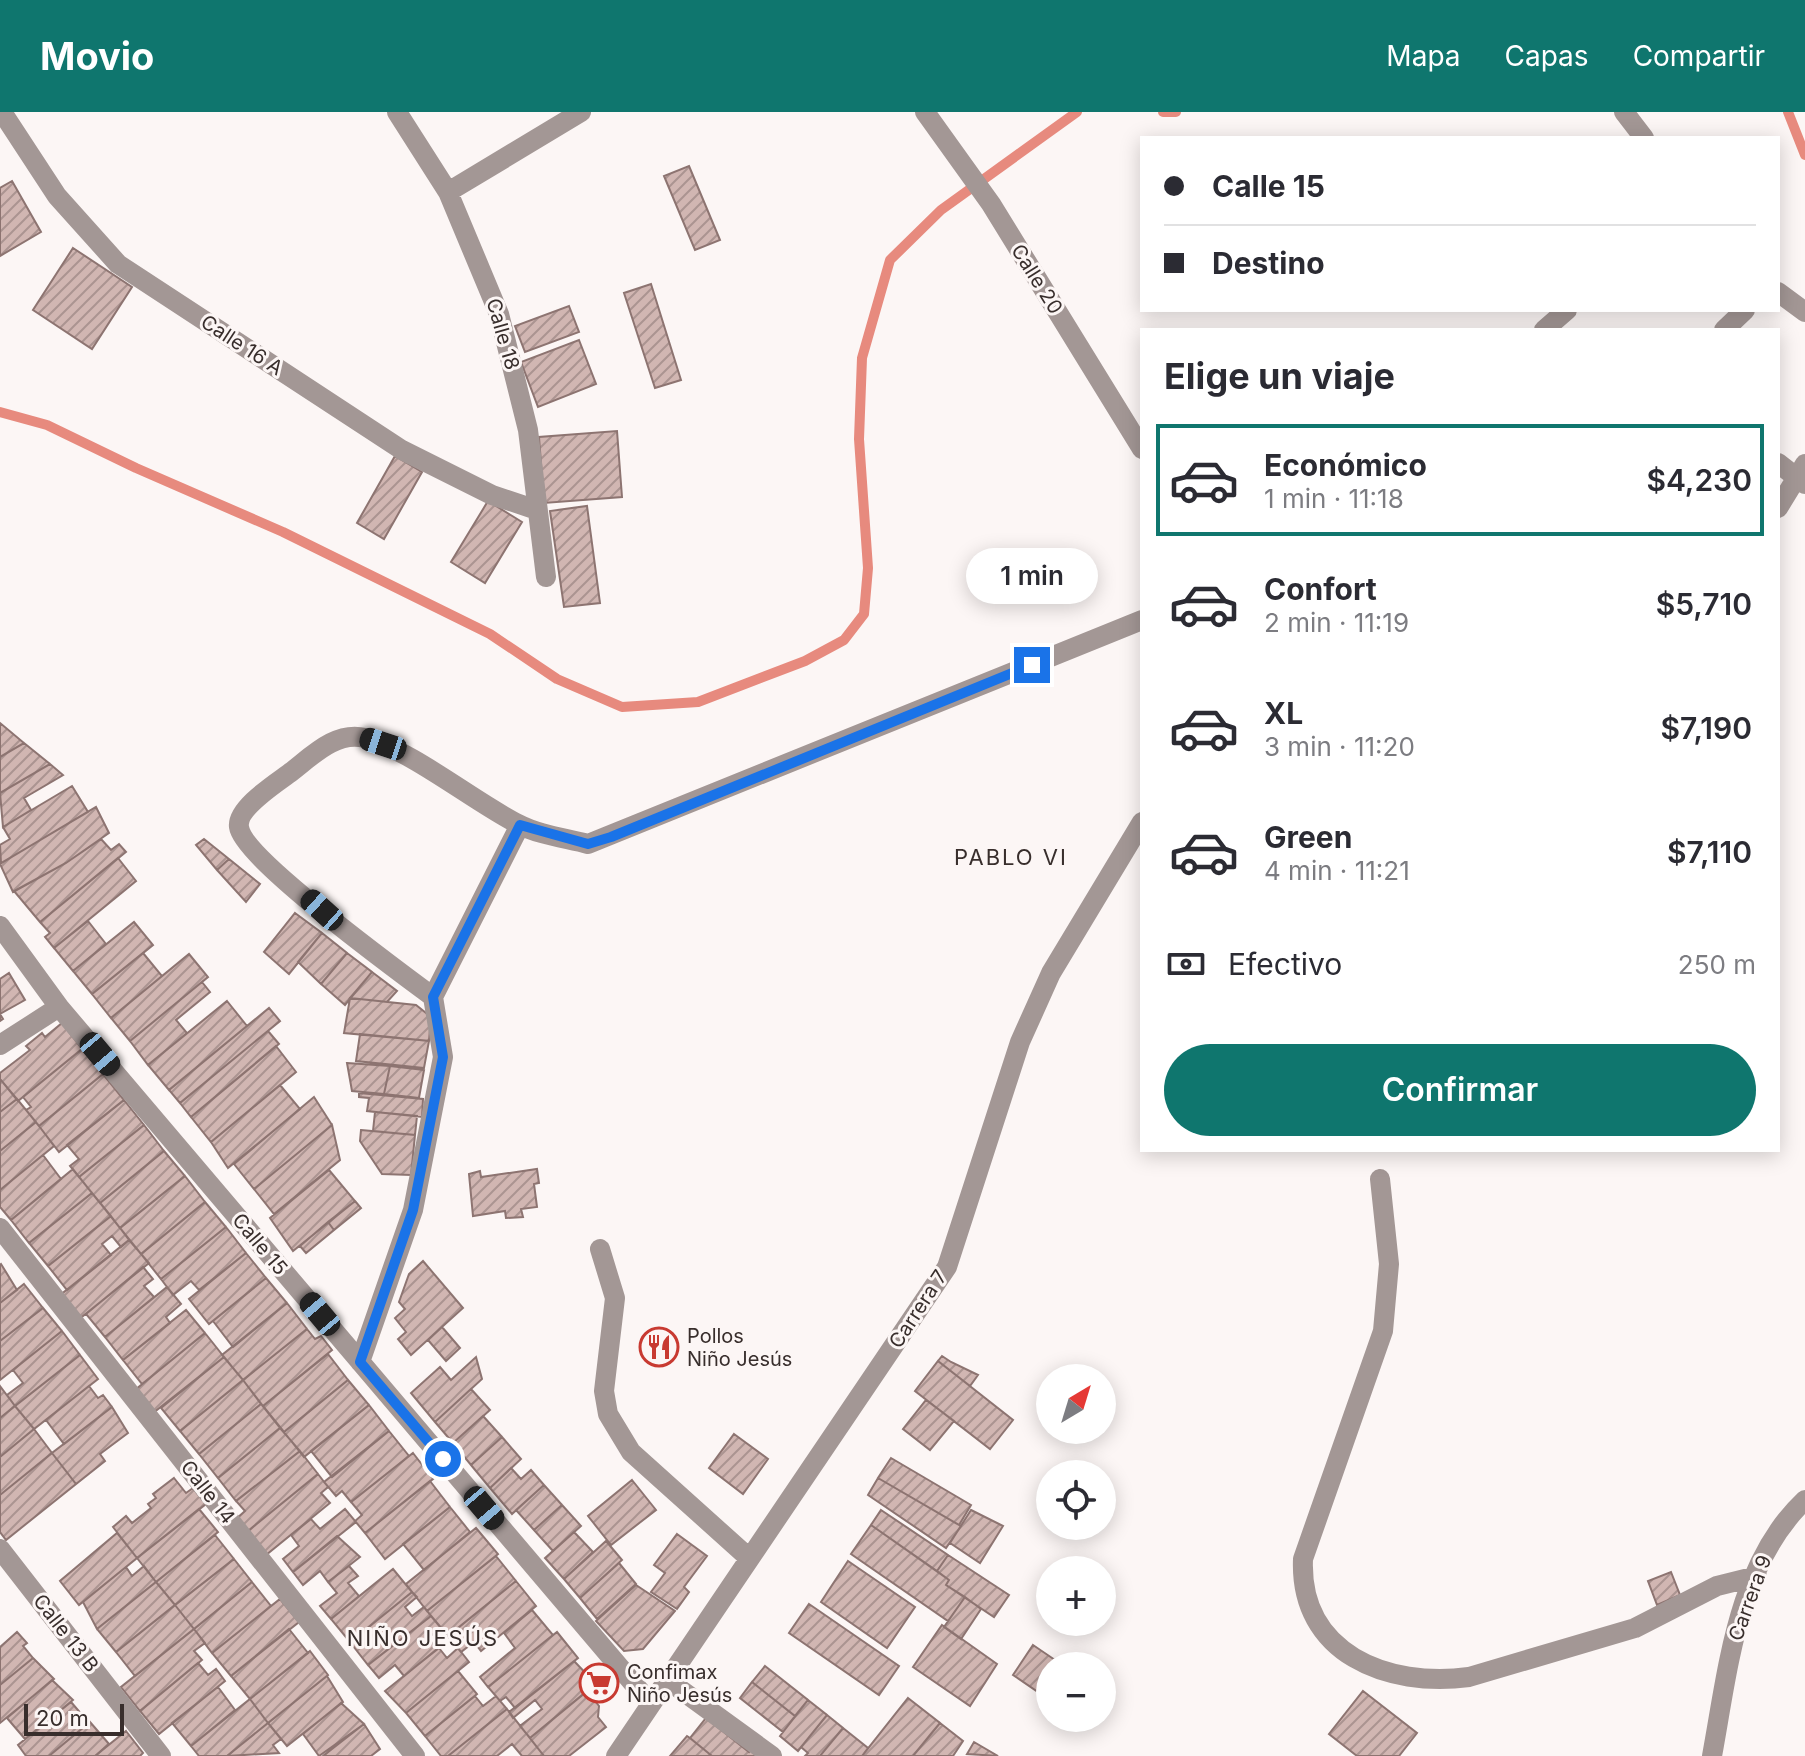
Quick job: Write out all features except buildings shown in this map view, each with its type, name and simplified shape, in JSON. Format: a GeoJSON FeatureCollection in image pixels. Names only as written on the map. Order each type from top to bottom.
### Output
{"type":"FeatureCollection","features":[{"type":"Feature","properties":{"kind":"street","name":"Calle 16 A"},"geometry":{"type":"LineString","coordinates":[[2,112],[57,196],[118,264],[402,450],[492,495],[537,510]]}},
{"type":"Feature","properties":{"kind":"street","name":"Calle 18"},"geometry":{"type":"LineString","coordinates":[[397,112],[448,192],[499,314],[528,430],[546,577]]}},
{"type":"Feature","properties":{"kind":"street"},"geometry":{"type":"LineString","coordinates":[[448,192],[581,112]]}},
{"type":"Feature","properties":{"kind":"street","name":"Calle 20"},"geometry":{"type":"LineString","coordinates":[[925,112],[991,204],[1140,446]]}},
{"type":"Feature","properties":{"kind":"street"},"geometry":{"type":"LineString","coordinates":[[1624,112],[1642,136]]}},
{"type":"Feature","properties":{"kind":"street"},"geometry":{"type":"LineString","coordinates":[[1780,293],[1805,312]]}},
{"type":"Feature","properties":{"kind":"street"},"geometry":{"type":"LineString","coordinates":[[1546,328],[1565,312]]}},
{"type":"Feature","properties":{"kind":"street"},"geometry":{"type":"LineString","coordinates":[[1726,328],[1743,312]]}},
{"type":"Feature","properties":{"kind":"street"},"geometry":{"type":"LineString","coordinates":[[1780,464],[1802,475],[1780,505]]}},
{"type":"Feature","properties":{"kind":"street"},"geometry":{"type":"LineString","coordinates":[[433,997],[345,931],[252,849],[239,827],[240,815],[327,744],[351,736],[383,744],[520,825],[588,844],[1140,621]]}},
{"type":"Feature","properties":{"kind":"street"},"geometry":{"type":"LineString","coordinates":[[360,1362],[413,1210],[443,1057],[433,997],[520,825]]}},
{"type":"Feature","properties":{"kind":"street","name":"Carrera 7"},"geometry":{"type":"LineString","coordinates":[[616,1756],[947,1267],[1020,1042],[1051,973],[1140,825]]}},
{"type":"Feature","properties":{"kind":"street","name":"Calle 15"},"geometry":{"type":"LineString","coordinates":[[0,926],[59,1007],[650,1703]]}},
{"type":"Feature","properties":{"kind":"street"},"geometry":{"type":"LineString","coordinates":[[0,1045],[59,1007]]}},
{"type":"Feature","properties":{"kind":"street"},"geometry":{"type":"LineString","coordinates":[[1380,1179],[1389,1264],[1383,1331],[1303,1559],[1302,1578],[1310,1609],[1325,1633],[1346,1653],[1374,1669],[1406,1678],[1444,1680],[1469,1677],[1635,1628],[1717,1586],[1757,1576]]}},
{"type":"Feature","properties":{"kind":"street","name":"Calle 14"},"geometry":{"type":"LineString","coordinates":[[0,1228],[415,1756]]}},
{"type":"Feature","properties":{"kind":"street"},"geometry":{"type":"LineString","coordinates":[[600,1249],[615,1298],[604,1391],[608,1414],[631,1452],[749,1558]]}},
{"type":"Feature","properties":{"kind":"street","name":"Carrera 9"},"geometry":{"type":"LineString","coordinates":[[1712,1756],[1734,1633],[1768,1546],[1805,1500]]}},
{"type":"Feature","properties":{"kind":"street","name":"Calle 13 B"},"geometry":{"type":"LineString","coordinates":[[0,1549],[161,1756]]}},
{"type":"Feature","properties":{"kind":"street"},"geometry":{"type":"LineString","coordinates":[[666,1679],[772,1756]]}},
{"type":"Feature","properties":{"kind":"waterway"},"geometry":{"type":"LineString","coordinates":[[0,412],[47,425],[136,468],[283,532],[490,634],[557,679],[622,707],[698,702],[805,661],[844,640],[864,614],[868,568],[859,439],[862,358],[890,260],[941,210],[1077,112]]}},
{"type":"Feature","properties":{"kind":"waterway"},"geometry":{"type":"LineString","coordinates":[[1163,112],[1176,112]]}},
{"type":"Feature","properties":{"kind":"waterway"},"geometry":{"type":"LineString","coordinates":[[1788,112],[1805,155]]}},
{"type":"Feature","properties":{"kind":"place","name":"Pollos Niño Jesús"},"geometry":{"type":"Point","coordinates":[659,1347]}},
{"type":"Feature","properties":{"kind":"place","name":"Confimax Niño Jesús"},"geometry":{"type":"Point","coordinates":[599,1683]}},
{"type":"Feature","properties":{"kind":"district","name":"PABLO VI"},"geometry":{"type":"Point","coordinates":[1011,857]}},
{"type":"Feature","properties":{"kind":"district","name":"NIÑO JESÚS"},"geometry":{"type":"Point","coordinates":[423,1638]}},
{"type":"Feature","properties":{"kind":"route"},"geometry":{"type":"LineString","coordinates":[[443,1459],[360,1362],[395,1253],[413,1210],[443,1057],[433,997],[520,825],[588,844],[611,837],[1032,665]]}}]}
